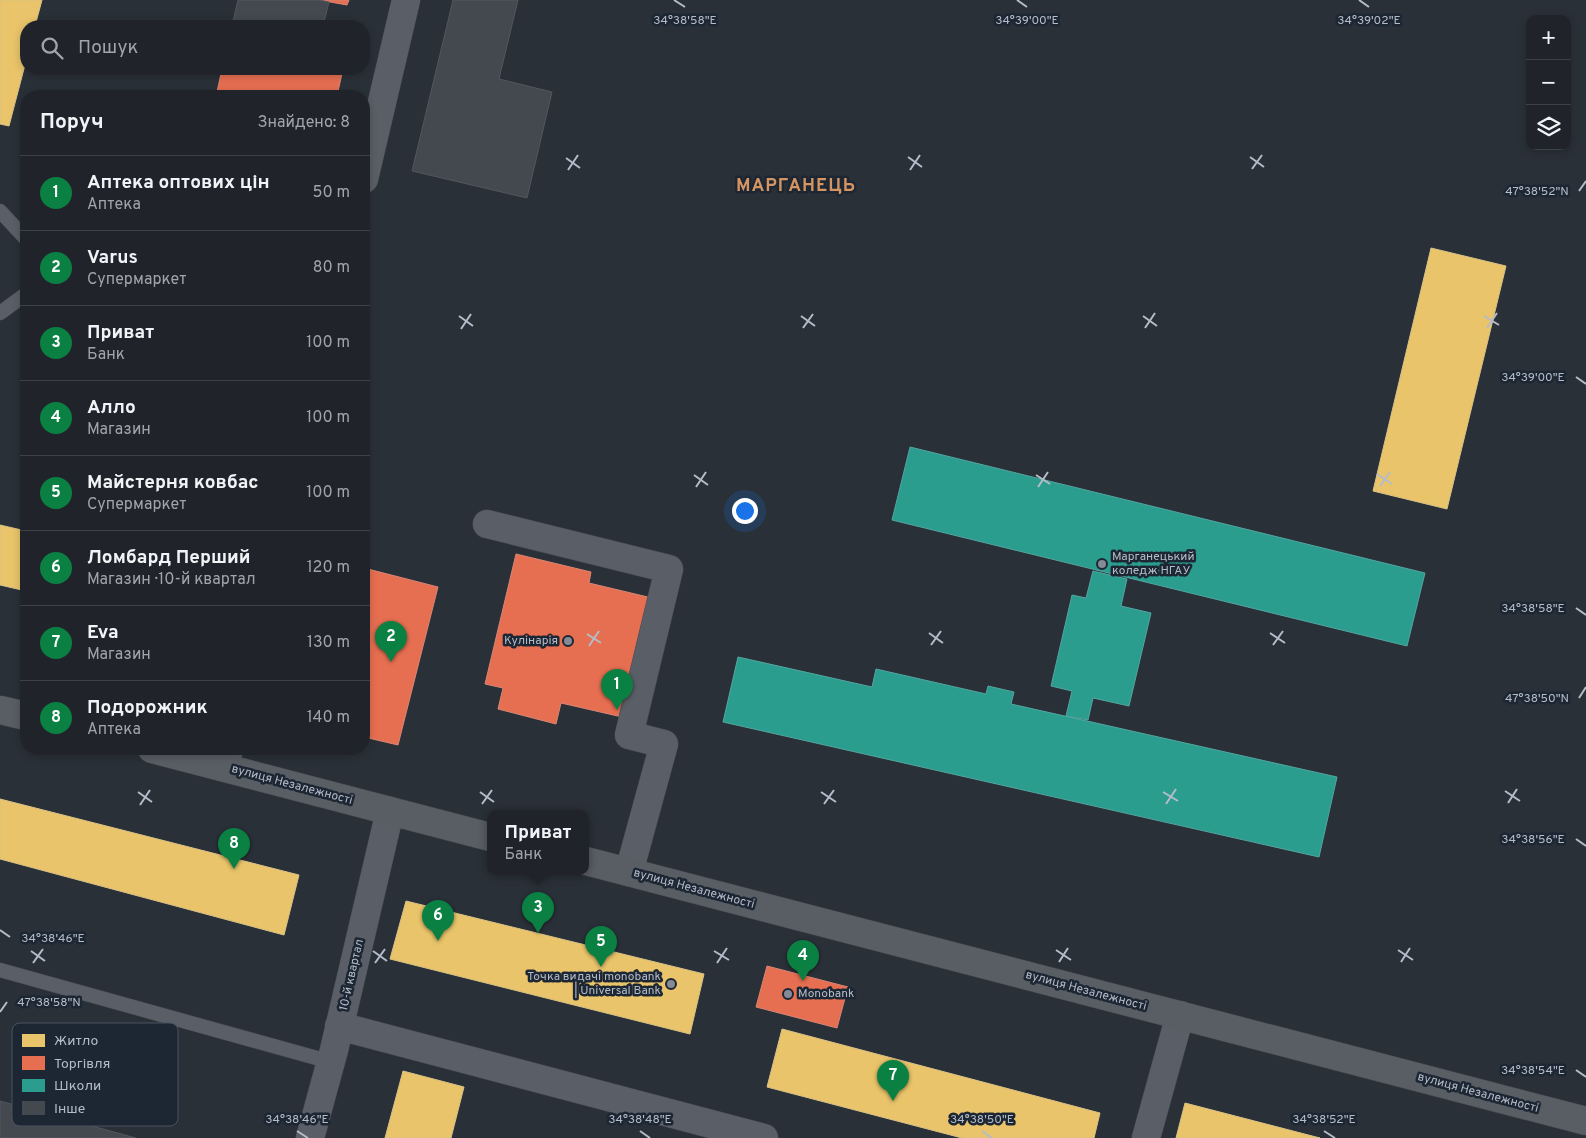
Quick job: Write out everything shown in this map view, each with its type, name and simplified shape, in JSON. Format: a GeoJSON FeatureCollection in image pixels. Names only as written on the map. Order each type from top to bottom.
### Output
{"type":"FeatureCollection","features":[{"type":"Feature","properties":{"kind":"main road"},"geometry":{"type":"LineString","coordinates":[[0,710],[20,715]]}},
{"type":"Feature","properties":{"kind":"main road","name":"вулиця Незалежності"},"geometry":{"type":"LineString","coordinates":[[202,755],[227,758],[390,811],[487,835]]}},
{"type":"Feature","properties":{"kind":"main road","name":"вулиця Незалежності"},"geometry":{"type":"LineString","coordinates":[[589,862],[1586,1121]]}},
{"type":"Feature","properties":{"kind":"street"},"geometry":{"type":"LineString","coordinates":[[370,153],[406,0]]}},
{"type":"Feature","properties":{"kind":"street"},"geometry":{"type":"LineString","coordinates":[[487,524],[669,570],[629,735],[664,744],[629,872]]}},
{"type":"Feature","properties":{"kind":"street","name":"10-й квартал"},"geometry":{"type":"LineString","coordinates":[[310,1138],[340,1026],[390,811]]}},
{"type":"Feature","properties":{"kind":"street"},"geometry":{"type":"LineString","coordinates":[[1146,1138],[1180,1016]]}},
{"type":"Feature","properties":{"kind":"street"},"geometry":{"type":"LineString","coordinates":[[340,1026],[764,1138]]}},
{"type":"Feature","properties":{"kind":"lane"},"geometry":{"type":"LineString","coordinates":[[0,212],[20,233]]}},
{"type":"Feature","properties":{"kind":"lane"},"geometry":{"type":"LineString","coordinates":[[0,313],[20,298]]}},
{"type":"Feature","properties":{"kind":"lane"},"geometry":{"type":"LineString","coordinates":[[0,970],[331,1062]]}},
{"type":"Feature","properties":{"kind":"building: Житло"},"geometry":{"type":"Polygon","coordinates":[[[0,0],[42,0],[37,20],[20,20],[20,75],[22,75],[9,126],[0,124],[0,0]]]}},
{"type":"Feature","properties":{"kind":"building: Житло"},"geometry":{"type":"Polygon","coordinates":[[[1431,248],[1506,266],[1447,509],[1373,491],[1431,248]]]}},
{"type":"Feature","properties":{"kind":"building: Житло"},"geometry":{"type":"Polygon","coordinates":[[[0,525],[20,530],[20,590],[0,585],[0,525]]]}},
{"type":"Feature","properties":{"kind":"building: Житло"},"geometry":{"type":"Polygon","coordinates":[[[0,799],[299,875],[284,935],[0,859],[0,799]]]}},
{"type":"Feature","properties":{"kind":"building: Житло"},"geometry":{"type":"Polygon","coordinates":[[[406,901],[704,974],[690,1034],[390,959],[406,901]]]}},
{"type":"Feature","properties":{"kind":"building: Житло"},"geometry":{"type":"Polygon","coordinates":[[[782,1029],[1100,1113],[1094,1138],[962,1138],[767,1087],[782,1029]]]}},
{"type":"Feature","properties":{"kind":"building: Житло"},"geometry":{"type":"Polygon","coordinates":[[[403,1071],[464,1087],[451,1138],[385,1138],[403,1071]]]}},
{"type":"Feature","properties":{"kind":"building: Житло"},"geometry":{"type":"Polygon","coordinates":[[[1185,1103],[1320,1138],[1176,1138],[1185,1103]]]}},
{"type":"Feature","properties":{"kind":"building: Торгівля"},"geometry":{"type":"Polygon","coordinates":[[[319,0],[349,0],[347,5],[319,0]]]}},
{"type":"Feature","properties":{"kind":"building: Торгівля"},"geometry":{"type":"Polygon","coordinates":[[[221,75],[342,75],[338,90],[217,90],[221,75]]]}},
{"type":"Feature","properties":{"kind":"building: Торгівля","name":"Кулінарія"},"geometry":{"type":"Polygon","coordinates":[[[516,554],[591,572],[589,583],[652,598],[622,717],[561,703],[556,724],[498,709],[503,688],[485,684],[516,554]]]}},
{"type":"Feature","properties":{"kind":"building: Торгівля"},"geometry":{"type":"Polygon","coordinates":[[[370,570],[438,587],[398,745],[370,738],[370,570]]]}},
{"type":"Feature","properties":{"kind":"building: Торгівля"},"geometry":{"type":"Polygon","coordinates":[[[767,966],[848,987],[837,1028],[756,1007],[767,966]]]}},
{"type":"Feature","properties":{"kind":"building: Школи"},"geometry":{"type":"Polygon","coordinates":[[[910,447],[1425,573],[1407,646],[892,520],[910,447]]]}},
{"type":"Feature","properties":{"kind":"building: Школи"},"geometry":{"type":"Polygon","coordinates":[[[1093,571],[1127,579],[1121,606],[1151,613],[1129,706],[1093,698],[1088,720],[1066,716],[1072,691],[1051,686],[1072,595],[1086,598],[1093,571]]]}},
{"type":"Feature","properties":{"kind":"building: Школи"},"geometry":{"type":"Polygon","coordinates":[[[738,657],[872,687],[876,669],[986,694],[988,686],[1014,692],[1011,704],[1337,777],[1319,857],[723,722],[738,657]]]}},
{"type":"Feature","properties":{"kind":"building: Інше"},"geometry":{"type":"Polygon","coordinates":[[[238,0],[319,0],[329,2],[324,20],[233,20],[238,0]]]}},
{"type":"Feature","properties":{"kind":"building: Інше"},"geometry":{"type":"Polygon","coordinates":[[[453,0],[518,0],[499,79],[552,92],[527,198],[412,171],[453,0]]]}},
{"type":"Feature","properties":{"kind":"building: Інше"},"geometry":{"type":"Polygon","coordinates":[[[0,1101],[12,1104],[12,1126],[92,1126],[136,1138],[0,1138],[0,1101]]]}},
{"type":"Feature","properties":{"kind":"place","name":"Марганецький коледж НГАУ"},"geometry":{"type":"Point","coordinates":[1102,564]}},
{"type":"Feature","properties":{"kind":"place","name":"Кулінарія"},"geometry":{"type":"Point","coordinates":[568,641]}},
{"type":"Feature","properties":{"kind":"place","name":"Varus"},"geometry":{"type":"Point","coordinates":[391,662]}},
{"type":"Feature","properties":{"kind":"place","name":"Аптека оптових цін"},"geometry":{"type":"Point","coordinates":[617,710]}},
{"type":"Feature","properties":{"kind":"place","name":"Подорожник"},"geometry":{"type":"Point","coordinates":[234,869]}},
{"type":"Feature","properties":{"kind":"place","name":"Приват"},"geometry":{"type":"Point","coordinates":[538,933]}},
{"type":"Feature","properties":{"kind":"place","name":"Ломбард Перший"},"geometry":{"type":"Point","coordinates":[438,941]}},
{"type":"Feature","properties":{"kind":"place","name":"Майстерня ковбас"},"geometry":{"type":"Point","coordinates":[601,967]}},
{"type":"Feature","properties":{"kind":"place","name":"Алло"},"geometry":{"type":"Point","coordinates":[803,981]}},
{"type":"Feature","properties":{"kind":"place","name":"Точка видачі monobank | Universal Bank"},"geometry":{"type":"Point","coordinates":[671,984]}},
{"type":"Feature","properties":{"kind":"place","name":"Monobank"},"geometry":{"type":"Point","coordinates":[788,994]}},
{"type":"Feature","properties":{"kind":"place","name":"Eva"},"geometry":{"type":"Point","coordinates":[893,1101]}},
{"type":"Feature","properties":{"kind":"district","name":"МАРГАНЕЦЬ"},"geometry":{"type":"Point","coordinates":[796,186]}}]}
